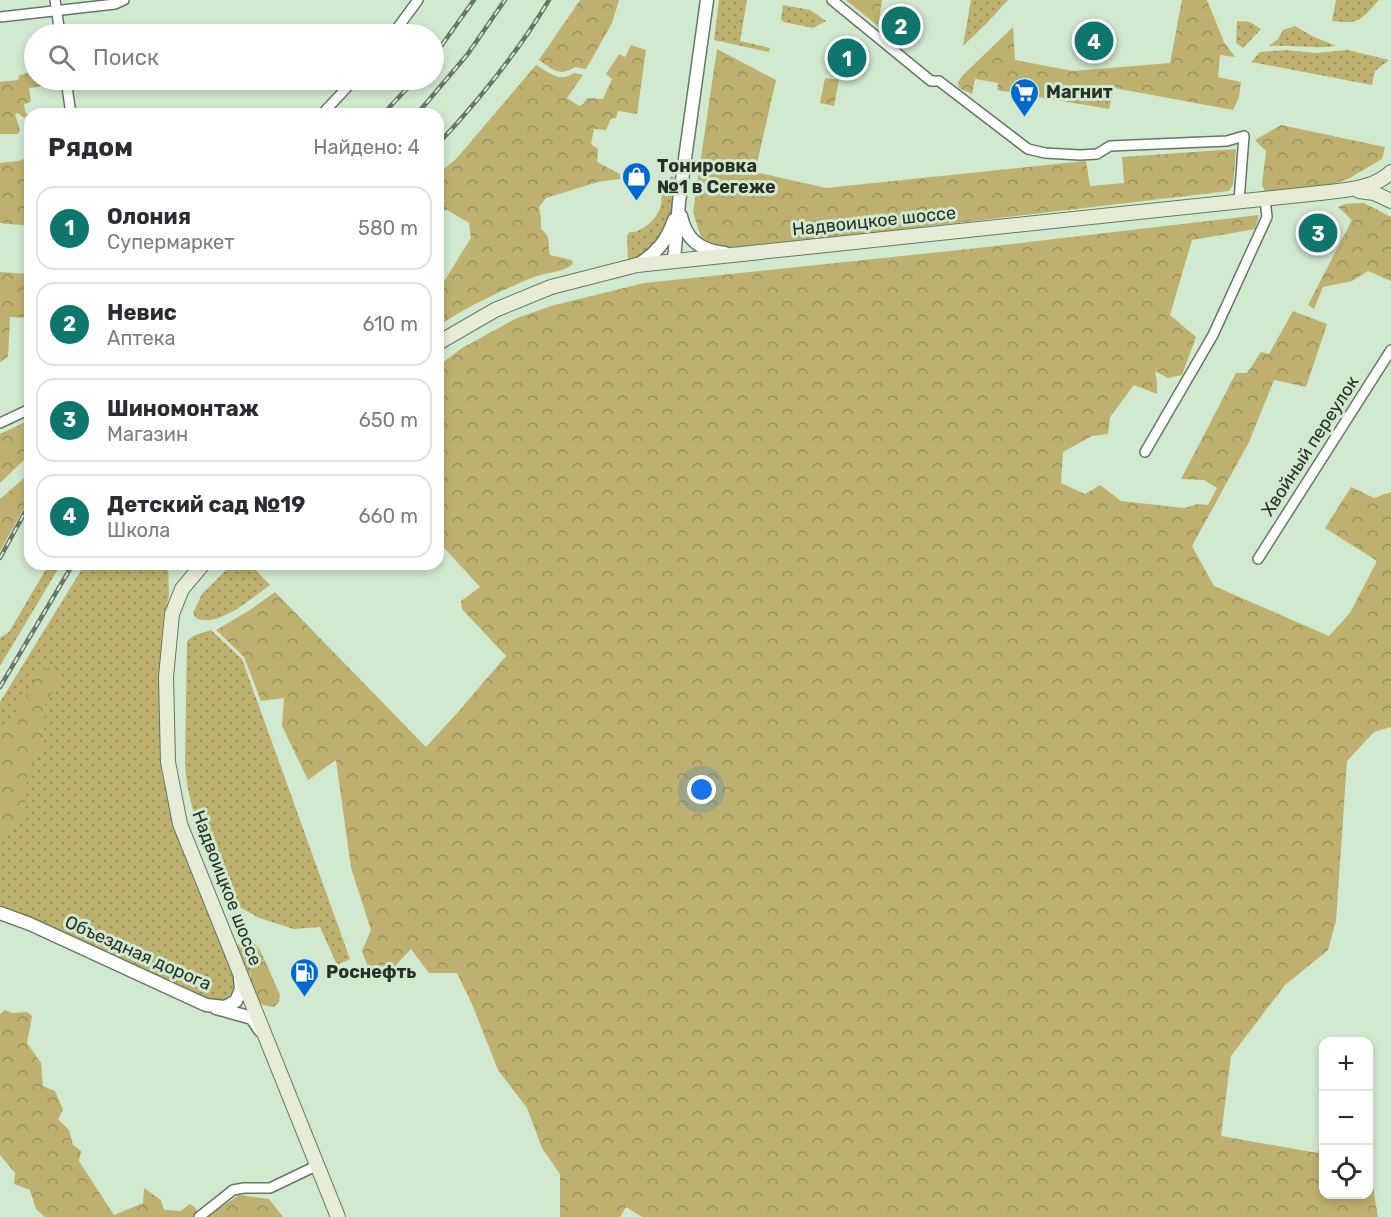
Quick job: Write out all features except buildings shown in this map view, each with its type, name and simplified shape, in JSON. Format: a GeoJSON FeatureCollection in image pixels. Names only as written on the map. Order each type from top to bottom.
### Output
{"type":"FeatureCollection","features":[{"type":"Feature","properties":{"kind":"main road"},"geometry":{"type":"LineString","coordinates":[[1329,192],[1367,186],[1391,172]]}},
{"type":"Feature","properties":{"kind":"main road"},"geometry":{"type":"LineString","coordinates":[[1329,192],[1366,191],[1391,201]]}},
{"type":"Feature","properties":{"kind":"main road","name":"Надвоицкое шоссе"},"geometry":{"type":"LineString","coordinates":[[444,340],[495,310],[551,287],[637,265],[1329,192]]}},
{"type":"Feature","properties":{"kind":"main road","name":"Надвоицкое шоссе"},"geometry":{"type":"LineString","coordinates":[[198,570],[182,589],[172,614],[166,677],[168,762],[180,824],[338,1217]]}},
{"type":"Feature","properties":{"kind":"street"},"geometry":{"type":"LineString","coordinates":[[55,0],[59,24]]}},
{"type":"Feature","properties":{"kind":"street"},"geometry":{"type":"LineString","coordinates":[[0,17],[57,12],[115,4],[124,0]]}},
{"type":"Feature","properties":{"kind":"street"},"geometry":{"type":"LineString","coordinates":[[400,24],[418,0]]}},
{"type":"Feature","properties":{"kind":"street"},"geometry":{"type":"LineString","coordinates":[[674,260],[679,202],[707,0]]}},
{"type":"Feature","properties":{"kind":"street"},"geometry":{"type":"LineString","coordinates":[[832,0],[931,81],[939,81],[1028,149],[1054,154],[1097,154],[1110,146],[1227,141],[1244,136],[1239,201]]}},
{"type":"Feature","properties":{"kind":"street"},"geometry":{"type":"LineString","coordinates":[[67,90],[70,108]]}},
{"type":"Feature","properties":{"kind":"street"},"geometry":{"type":"LineString","coordinates":[[328,108],[345,90]]}},
{"type":"Feature","properties":{"kind":"street"},"geometry":{"type":"LineString","coordinates":[[1145,452],[1213,335],[1267,217],[1265,199]]}},
{"type":"Feature","properties":{"kind":"street"},"geometry":{"type":"LineString","coordinates":[[679,202],[685,228],[697,244],[712,251],[738,254]]}},
{"type":"Feature","properties":{"kind":"street"},"geometry":{"type":"LineString","coordinates":[[637,265],[651,256],[664,243],[673,224],[679,202]]}},
{"type":"Feature","properties":{"kind":"street","name":"Хвойный переулок"},"geometry":{"type":"LineString","coordinates":[[1258,559],[1391,350]]}},
{"type":"Feature","properties":{"kind":"street"},"geometry":{"type":"LineString","coordinates":[[0,423],[24,412]]}},
{"type":"Feature","properties":{"kind":"street","name":"Объездная дорога"},"geometry":{"type":"LineString","coordinates":[[0,913],[30,924],[206,1005],[225,1006],[236,1001],[241,989],[240,974]]}},
{"type":"Feature","properties":{"kind":"street"},"geometry":{"type":"LineString","coordinates":[[206,1005],[252,1018],[270,1047]]}},
{"type":"Feature","properties":{"kind":"street"},"geometry":{"type":"LineString","coordinates":[[199,1217],[233,1190],[270,1188],[318,1166]]}},
{"type":"Feature","properties":{"kind":"green space"},"geometry":{"type":"Polygon","coordinates":[[[580,0],[619,0],[612,23],[586,69],[575,67],[565,72],[557,71],[539,60],[580,0]]]}},
{"type":"Feature","properties":{"kind":"green space"},"geometry":{"type":"Polygon","coordinates":[[[719,0],[747,0],[740,41],[770,48],[769,52],[714,40],[719,0]]]}},
{"type":"Feature","properties":{"kind":"green space"},"geometry":{"type":"Polygon","coordinates":[[[882,0],[878,26],[847,1],[882,0]]]}},
{"type":"Feature","properties":{"kind":"green space"},"geometry":{"type":"Polygon","coordinates":[[[971,0],[1008,0],[963,46],[971,0]]]}},
{"type":"Feature","properties":{"kind":"green space"},"geometry":{"type":"Polygon","coordinates":[[[1182,0],[1207,0],[1224,42],[1235,57],[1220,55],[1218,77],[1241,82],[1239,97],[1233,110],[1114,88],[1109,109],[997,90],[998,83],[975,79],[972,94],[959,88],[958,82],[963,75],[1013,27],[1015,60],[1073,71],[1170,63],[1182,0]]]}},
{"type":"Feature","properties":{"kind":"green space"},"geometry":{"type":"Polygon","coordinates":[[[1336,0],[1379,0],[1359,20],[1348,22],[1332,21],[1336,0]]]}},
{"type":"Feature","properties":{"kind":"green space"},"geometry":{"type":"Polygon","coordinates":[[[783,5],[810,10],[826,21],[813,28],[784,22],[781,19],[783,5]]]}},
{"type":"Feature","properties":{"kind":"green space"},"geometry":{"type":"Polygon","coordinates":[[[1237,21],[1250,22],[1261,29],[1243,48],[1236,43],[1237,21]]]}},
{"type":"Feature","properties":{"kind":"green space"},"geometry":{"type":"Polygon","coordinates":[[[1295,26],[1336,46],[1269,46],[1278,39],[1283,30],[1295,26]]]}},
{"type":"Feature","properties":{"kind":"green space"},"geometry":{"type":"Polygon","coordinates":[[[631,45],[646,50],[637,114],[618,111],[616,118],[611,119],[606,130],[594,129],[591,144],[598,149],[597,162],[620,174],[620,179],[598,182],[546,198],[539,207],[541,229],[549,239],[550,255],[572,260],[573,264],[497,293],[444,322],[444,281],[471,238],[469,223],[447,210],[444,211],[444,169],[457,158],[536,65],[559,77],[574,73],[583,75],[567,98],[579,106],[587,98],[603,99],[612,79],[606,74],[619,54],[625,57],[631,45]]]}},
{"type":"Feature","properties":{"kind":"green space"},"geometry":{"type":"Polygon","coordinates":[[[842,45],[850,50],[848,52],[842,49],[837,57],[852,67],[857,59],[850,54],[856,50],[869,59],[863,72],[847,75],[828,69],[830,57],[837,46],[842,45]]]}},
{"type":"Feature","properties":{"kind":"green space"},"geometry":{"type":"Polygon","coordinates":[[[717,49],[776,80],[755,172],[826,188],[1086,161],[1090,186],[1124,183],[1122,157],[1236,149],[1233,185],[1229,191],[742,248],[714,247],[702,241],[693,212],[717,49]]]}},
{"type":"Feature","properties":{"kind":"green space"},"geometry":{"type":"Polygon","coordinates":[[[1285,50],[1316,53],[1348,50],[1389,60],[1375,71],[1372,85],[1251,62],[1260,52],[1285,50]]]}},
{"type":"Feature","properties":{"kind":"green space"},"geometry":{"type":"Polygon","coordinates":[[[24,74],[24,90],[29,90],[31,102],[24,104],[24,118],[18,113],[15,114],[20,130],[18,134],[0,134],[0,82],[18,80],[19,75],[24,74]]]}},
{"type":"Feature","properties":{"kind":"green space"},"geometry":{"type":"Polygon","coordinates":[[[825,78],[839,80],[834,106],[820,103],[825,78]]]}},
{"type":"Feature","properties":{"kind":"green space"},"geometry":{"type":"Polygon","coordinates":[[[1281,125],[1385,147],[1382,159],[1348,179],[1333,184],[1265,191],[1262,185],[1266,151],[1255,140],[1281,125]]]}},
{"type":"Feature","properties":{"kind":"green space"},"geometry":{"type":"Polygon","coordinates":[[[24,159],[24,225],[0,223],[0,163],[24,159]]]}},
{"type":"Feature","properties":{"kind":"green space"},"geometry":{"type":"Polygon","coordinates":[[[672,176],[676,180],[670,221],[655,248],[633,260],[628,259],[627,236],[630,232],[647,226],[654,219],[661,206],[664,185],[672,176]]]}},
{"type":"Feature","properties":{"kind":"green space"},"geometry":{"type":"Polygon","coordinates":[[[1364,203],[1391,217],[1391,281],[1368,271],[1352,281],[1323,287],[1314,309],[1308,305],[1352,220],[1338,207],[1345,204],[1364,203]]]}},
{"type":"Feature","properties":{"kind":"green space"},"geometry":{"type":"Polygon","coordinates":[[[1259,215],[1255,229],[1192,240],[1170,315],[1196,337],[1182,375],[1168,378],[1155,371],[1157,394],[1134,385],[1110,417],[1108,434],[1092,436],[1063,452],[1061,483],[1085,494],[1100,485],[1121,501],[1184,508],[1198,504],[1208,505],[1217,488],[1204,480],[1181,479],[1236,373],[1247,373],[1261,352],[1269,354],[1293,311],[1327,324],[1306,387],[1274,380],[1249,442],[1192,546],[1214,586],[1329,636],[1350,613],[1377,561],[1325,528],[1351,487],[1374,498],[1391,492],[1391,727],[1374,732],[1347,761],[1336,921],[1328,950],[1285,985],[1231,1056],[1221,1136],[1318,1153],[1319,1148],[1319,1199],[1373,1199],[1373,1188],[1378,1217],[642,1217],[626,1207],[620,1217],[560,1217],[560,1174],[542,1148],[527,1108],[498,1070],[457,973],[429,973],[411,949],[383,979],[369,970],[362,951],[371,930],[351,868],[336,760],[308,780],[282,726],[284,698],[261,701],[244,657],[216,630],[275,592],[426,747],[506,656],[462,609],[461,601],[480,587],[444,548],[444,362],[462,348],[517,318],[551,306],[644,283],[969,249],[1259,215]]]}},
{"type":"Feature","properties":{"kind":"green space"},"geometry":{"type":"Polygon","coordinates":[[[0,272],[24,274],[24,318],[10,317],[8,357],[0,362],[0,272]]]}},
{"type":"Feature","properties":{"kind":"green space"},"geometry":{"type":"Polygon","coordinates":[[[24,423],[24,460],[0,483],[0,434],[24,423]]]}},
{"type":"Feature","properties":{"kind":"green space"},"geometry":{"type":"Polygon","coordinates":[[[24,478],[24,508],[0,551],[0,499],[24,478]]]}},
{"type":"Feature","properties":{"kind":"green space"},"geometry":{"type":"Polygon","coordinates":[[[45,570],[57,570],[0,666],[0,638],[9,632],[45,570]]]}},
{"type":"Feature","properties":{"kind":"green space"},"geometry":{"type":"Polygon","coordinates":[[[81,570],[168,570],[169,596],[163,621],[163,749],[170,813],[179,842],[235,978],[234,988],[227,999],[207,998],[0,905],[0,702],[81,570]]]}},
{"type":"Feature","properties":{"kind":"green space"},"geometry":{"type":"Polygon","coordinates":[[[226,570],[256,570],[270,585],[245,604],[225,616],[214,619],[196,618],[193,613],[202,594],[226,570]]]}},
{"type":"Feature","properties":{"kind":"green space"},"geometry":{"type":"Polygon","coordinates":[[[211,630],[242,659],[350,959],[337,965],[320,927],[294,929],[259,918],[227,900],[201,834],[190,799],[185,764],[187,641],[193,636],[211,630]]]}},
{"type":"Feature","properties":{"kind":"green space"},"geometry":{"type":"Polygon","coordinates":[[[57,666],[58,684],[45,705],[44,744],[27,775],[25,815],[0,837],[0,738],[40,671],[57,666]]]}},
{"type":"Feature","properties":{"kind":"green space"},"geometry":{"type":"Polygon","coordinates":[[[243,941],[255,944],[265,961],[258,960],[250,972],[250,979],[238,950],[238,944],[243,941]]]}},
{"type":"Feature","properties":{"kind":"green space"},"geometry":{"type":"Polygon","coordinates":[[[258,960],[265,961],[280,995],[279,1002],[274,1007],[262,1004],[253,989],[250,969],[251,964],[258,960]]]}},
{"type":"Feature","properties":{"kind":"green space"},"geometry":{"type":"Polygon","coordinates":[[[5,1010],[12,1013],[27,1012],[32,1016],[27,1043],[41,1063],[43,1086],[55,1091],[63,1110],[58,1119],[69,1130],[73,1145],[81,1151],[79,1161],[114,1215],[143,1203],[144,1188],[161,1200],[164,1210],[181,1211],[190,1204],[196,1208],[197,1213],[194,1217],[45,1217],[36,1209],[30,1190],[14,1184],[15,1173],[0,1155],[0,1014],[5,1010]]]}},
{"type":"Feature","properties":{"kind":"green space"},"geometry":{"type":"Polygon","coordinates":[[[239,1195],[269,1199],[283,1217],[207,1217],[239,1195]]]}},
{"type":"Feature","properties":{"kind":"railway"},"geometry":{"type":"LineString","coordinates":[[444,42],[474,0]]}},
{"type":"Feature","properties":{"kind":"railway"},"geometry":{"type":"LineString","coordinates":[[444,82],[467,55],[505,0]]}},
{"type":"Feature","properties":{"kind":"railway"},"geometry":{"type":"LineString","coordinates":[[444,137],[497,75],[549,0]]}},
{"type":"Feature","properties":{"kind":"railway"},"geometry":{"type":"LineString","coordinates":[[389,108],[406,90]]}},
{"type":"Feature","properties":{"kind":"railway"},"geometry":{"type":"LineString","coordinates":[[422,108],[437,90]]}},
{"type":"Feature","properties":{"kind":"railway"},"geometry":{"type":"LineString","coordinates":[[0,558],[24,514]]}},
{"type":"Feature","properties":{"kind":"railway"},"geometry":{"type":"LineString","coordinates":[[0,687],[69,570]]}},
{"type":"Feature","properties":{"kind":"place","name":"Невис"},"geometry":{"type":"Point","coordinates":[901,26]}},
{"type":"Feature","properties":{"kind":"place","name":"Детский сад №19"},"geometry":{"type":"Point","coordinates":[1094,41]}},
{"type":"Feature","properties":{"kind":"place","name":"Олония"},"geometry":{"type":"Point","coordinates":[847,58]}},
{"type":"Feature","properties":{"kind":"place","name":"Магнит"},"geometry":{"type":"Point","coordinates":[1025,118]}},
{"type":"Feature","properties":{"kind":"place","name":"Тонировка №1 в Сегеже"},"geometry":{"type":"Point","coordinates":[636,202]}},
{"type":"Feature","properties":{"kind":"place","name":"Шиномонтаж"},"geometry":{"type":"Point","coordinates":[1318,233]}},
{"type":"Feature","properties":{"kind":"place","name":"Роснефть"},"geometry":{"type":"Point","coordinates":[305,998]}}]}
